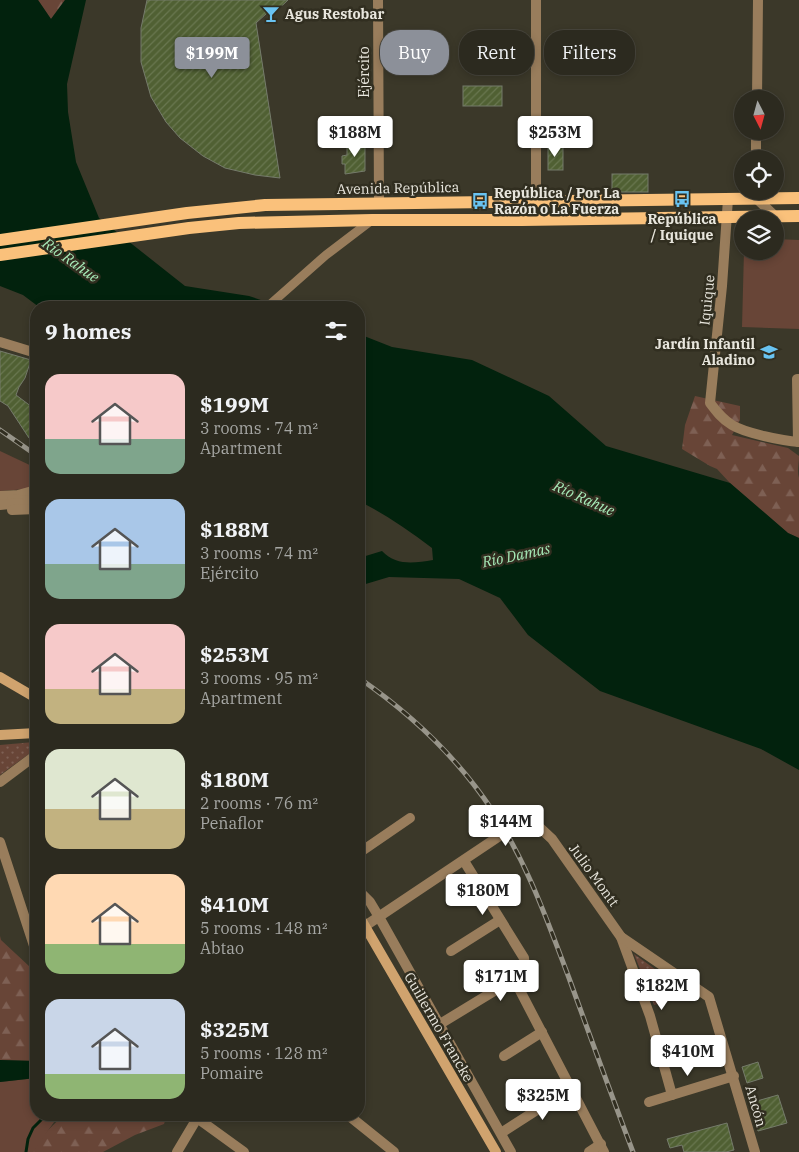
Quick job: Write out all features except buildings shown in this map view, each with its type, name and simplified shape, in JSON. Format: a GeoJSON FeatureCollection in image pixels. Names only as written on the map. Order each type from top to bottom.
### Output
{"type":"FeatureCollection","features":[{"type":"Feature","properties":{"kind":"main road","name":"Avenida República"},"geometry":{"type":"LineString","coordinates":[[784,197],[799,198]]}},
{"type":"Feature","properties":{"kind":"main road","name":"Avenida República"},"geometry":{"type":"LineString","coordinates":[[0,240],[210,210],[265,205],[734,198]]}},
{"type":"Feature","properties":{"kind":"main road"},"geometry":{"type":"LineString","coordinates":[[784,216],[799,216]]}},
{"type":"Feature","properties":{"kind":"main road"},"geometry":{"type":"LineString","coordinates":[[0,254],[239,223],[734,217]]}},
{"type":"Feature","properties":{"kind":"main road"},"geometry":{"type":"LineString","coordinates":[[0,677],[30,694]]}},
{"type":"Feature","properties":{"kind":"main road"},"geometry":{"type":"LineString","coordinates":[[0,735],[30,733]]}},
{"type":"Feature","properties":{"kind":"main road","name":"Guillermo Francke"},"geometry":{"type":"LineString","coordinates":[[365,926],[496,1152]]}},
{"type":"Feature","properties":{"kind":"street","name":"Ejército"},"geometry":{"type":"LineString","coordinates":[[378,0],[379,204]]}},
{"type":"Feature","properties":{"kind":"street"},"geometry":{"type":"LineString","coordinates":[[522,220],[536,201],[536,0]]}},
{"type":"Feature","properties":{"kind":"street"},"geometry":{"type":"LineString","coordinates":[[757,90],[758,0]]}},
{"type":"Feature","properties":{"kind":"street","name":"Iquique"},"geometry":{"type":"LineString","coordinates":[[728,199],[722,286],[710,403],[719,415],[733,426],[781,441],[799,442]]}},
{"type":"Feature","properties":{"kind":"street"},"geometry":{"type":"LineString","coordinates":[[761,200],[770,210]]}},
{"type":"Feature","properties":{"kind":"street"},"geometry":{"type":"LineString","coordinates":[[274,301],[326,255],[372,220]]}},
{"type":"Feature","properties":{"kind":"street"},"geometry":{"type":"LineString","coordinates":[[0,342],[30,351]]}},
{"type":"Feature","properties":{"kind":"street"},"geometry":{"type":"LineString","coordinates":[[799,379],[797,379],[799,442]]}},
{"type":"Feature","properties":{"kind":"street"},"geometry":{"type":"LineString","coordinates":[[0,496],[18,495],[30,492]]}},
{"type":"Feature","properties":{"kind":"street"},"geometry":{"type":"LineString","coordinates":[[0,496],[30,501]]}},
{"type":"Feature","properties":{"kind":"street"},"geometry":{"type":"LineString","coordinates":[[0,505],[30,502]]}},
{"type":"Feature","properties":{"kind":"street"},"geometry":{"type":"LineString","coordinates":[[0,510],[30,509]]}},
{"type":"Feature","properties":{"kind":"street"},"geometry":{"type":"LineString","coordinates":[[0,782],[30,760]]}},
{"type":"Feature","properties":{"kind":"street"},"geometry":{"type":"LineString","coordinates":[[365,849],[410,818]]}},
{"type":"Feature","properties":{"kind":"street","name":"Julio Montt"},"geometry":{"type":"LineString","coordinates":[[365,926],[517,826],[529,823],[537,825],[552,839],[622,937]]}},
{"type":"Feature","properties":{"kind":"street"},"geometry":{"type":"LineString","coordinates":[[0,842],[30,934]]}},
{"type":"Feature","properties":{"kind":"street"},"geometry":{"type":"LineString","coordinates":[[440,1024],[514,979],[525,969],[524,958],[464,860]]}},
{"type":"Feature","properties":{"kind":"street","name":"Guillermo Francke"},"geometry":{"type":"LineString","coordinates":[[365,897],[379,916],[511,1152]]}},
{"type":"Feature","properties":{"kind":"street"},"geometry":{"type":"LineString","coordinates":[[451,951],[500,920]]}},
{"type":"Feature","properties":{"kind":"street"},"geometry":{"type":"LineString","coordinates":[[622,937],[650,1016],[672,1095]]}},
{"type":"Feature","properties":{"kind":"street","name":"Ancón"},"geometry":{"type":"LineString","coordinates":[[622,937],[709,997],[755,1152]]}},
{"type":"Feature","properties":{"kind":"street"},"geometry":{"type":"LineString","coordinates":[[514,979],[602,1148],[589,1152]]}},
{"type":"Feature","properties":{"kind":"street"},"geometry":{"type":"LineString","coordinates":[[504,1056],[542,1032]]}},
{"type":"Feature","properties":{"kind":"street"},"geometry":{"type":"LineString","coordinates":[[649,1102],[734,1076]]}},
{"type":"Feature","properties":{"kind":"street"},"geometry":{"type":"LineString","coordinates":[[501,1133],[571,1088]]}},
{"type":"Feature","properties":{"kind":"street"},"geometry":{"type":"LineString","coordinates":[[176,1152],[195,1121]]}},
{"type":"Feature","properties":{"kind":"street"},"geometry":{"type":"LineString","coordinates":[[204,1121],[244,1152]]}},
{"type":"Feature","properties":{"kind":"street"},"geometry":{"type":"LineString","coordinates":[[355,1121],[394,1152]]}},
{"type":"Feature","properties":{"kind":"green space"},"geometry":{"type":"Polygon","coordinates":[[[38,0],[65,0],[51,19],[38,0]]]}},
{"type":"Feature","properties":{"kind":"green space"},"geometry":{"type":"Polygon","coordinates":[[[784,239],[799,240],[799,329],[742,327],[744,260],[784,260],[784,239]]]}},
{"type":"Feature","properties":{"kind":"green space"},"geometry":{"type":"Polygon","coordinates":[[[695,396],[740,406],[740,420],[732,435],[788,448],[799,456],[799,538],[788,533],[730,483],[717,469],[682,449],[685,425],[695,396]]]}},
{"type":"Feature","properties":{"kind":"green space"},"geometry":{"type":"Polygon","coordinates":[[[0,451],[30,465],[30,488],[0,491],[0,451]]]}},
{"type":"Feature","properties":{"kind":"green space"},"geometry":{"type":"Polygon","coordinates":[[[30,742],[30,753],[0,775],[0,745],[30,742]]]}},
{"type":"Feature","properties":{"kind":"green space"},"geometry":{"type":"Polygon","coordinates":[[[0,936],[1,940],[30,967],[30,1061],[0,1060],[0,936]]]}},
{"type":"Feature","properties":{"kind":"green space"},"geometry":{"type":"Polygon","coordinates":[[[634,954],[691,995],[654,1005],[634,954]]]}},
{"type":"Feature","properties":{"kind":"green space"},"geometry":{"type":"Polygon","coordinates":[[[30,1079],[30,1121],[55,1121],[33,1152],[0,1152],[0,1082],[30,1079]]]}},
{"type":"Feature","properties":{"kind":"green space"},"geometry":{"type":"Polygon","coordinates":[[[57,1121],[165,1121],[164,1124],[135,1135],[103,1152],[30,1152],[57,1121]]]}},
{"type":"Feature","properties":{"kind":"water","name":"Río Rahue"},"geometry":{"type":"Polygon","coordinates":[[[0,0],[38,0],[51,19],[65,0],[86,0],[67,84],[68,112],[76,162],[99,218],[185,286],[249,296],[264,301],[31,301],[23,295],[0,286],[0,0]]]}},
{"type":"Feature","properties":{"kind":"water"},"geometry":{"type":"Polygon","coordinates":[[[365,336],[392,347],[472,360],[549,396],[606,446],[730,483],[788,533],[799,538],[799,770],[761,749],[600,691],[528,635],[500,598],[459,579],[389,577],[365,584],[365,556],[382,551],[387,556],[399,561],[433,560],[432,548],[365,504],[365,336]]]}},
{"type":"Feature","properties":{"kind":"water"},"geometry":{"type":"Polygon","coordinates":[[[0,1060],[30,1061],[30,1079],[0,1082],[0,1060]]]}},
{"type":"Feature","properties":{"kind":"waterway"},"geometry":{"type":"LineString","coordinates":[[26,1152],[28,1139],[33,1128],[40,1121]]}},
{"type":"Feature","properties":{"kind":"railway"},"geometry":{"type":"LineString","coordinates":[[0,430],[30,451]]}},
{"type":"Feature","properties":{"kind":"railway"},"geometry":{"type":"LineString","coordinates":[[365,682],[397,706],[448,754],[492,810],[516,850],[544,913],[633,1152]]}},
{"type":"Feature","properties":{"kind":"place","name":"Agus Restobar"},"geometry":{"type":"Point","coordinates":[271,14]}},
{"type":"Feature","properties":{"kind":"place","name":"República / Iquique"},"geometry":{"type":"Point","coordinates":[682,199]}},
{"type":"Feature","properties":{"kind":"place","name":"República / Por La Razón o La Fuerza"},"geometry":{"type":"Point","coordinates":[480,201]}},
{"type":"Feature","properties":{"kind":"place","name":"Jardín Infantil Aladino"},"geometry":{"type":"Point","coordinates":[769,352]}},
{"type":"Feature","properties":{"kind":"water label","name":"Río Damas"},"geometry":{"type":"Point","coordinates":[516,555]}}]}
